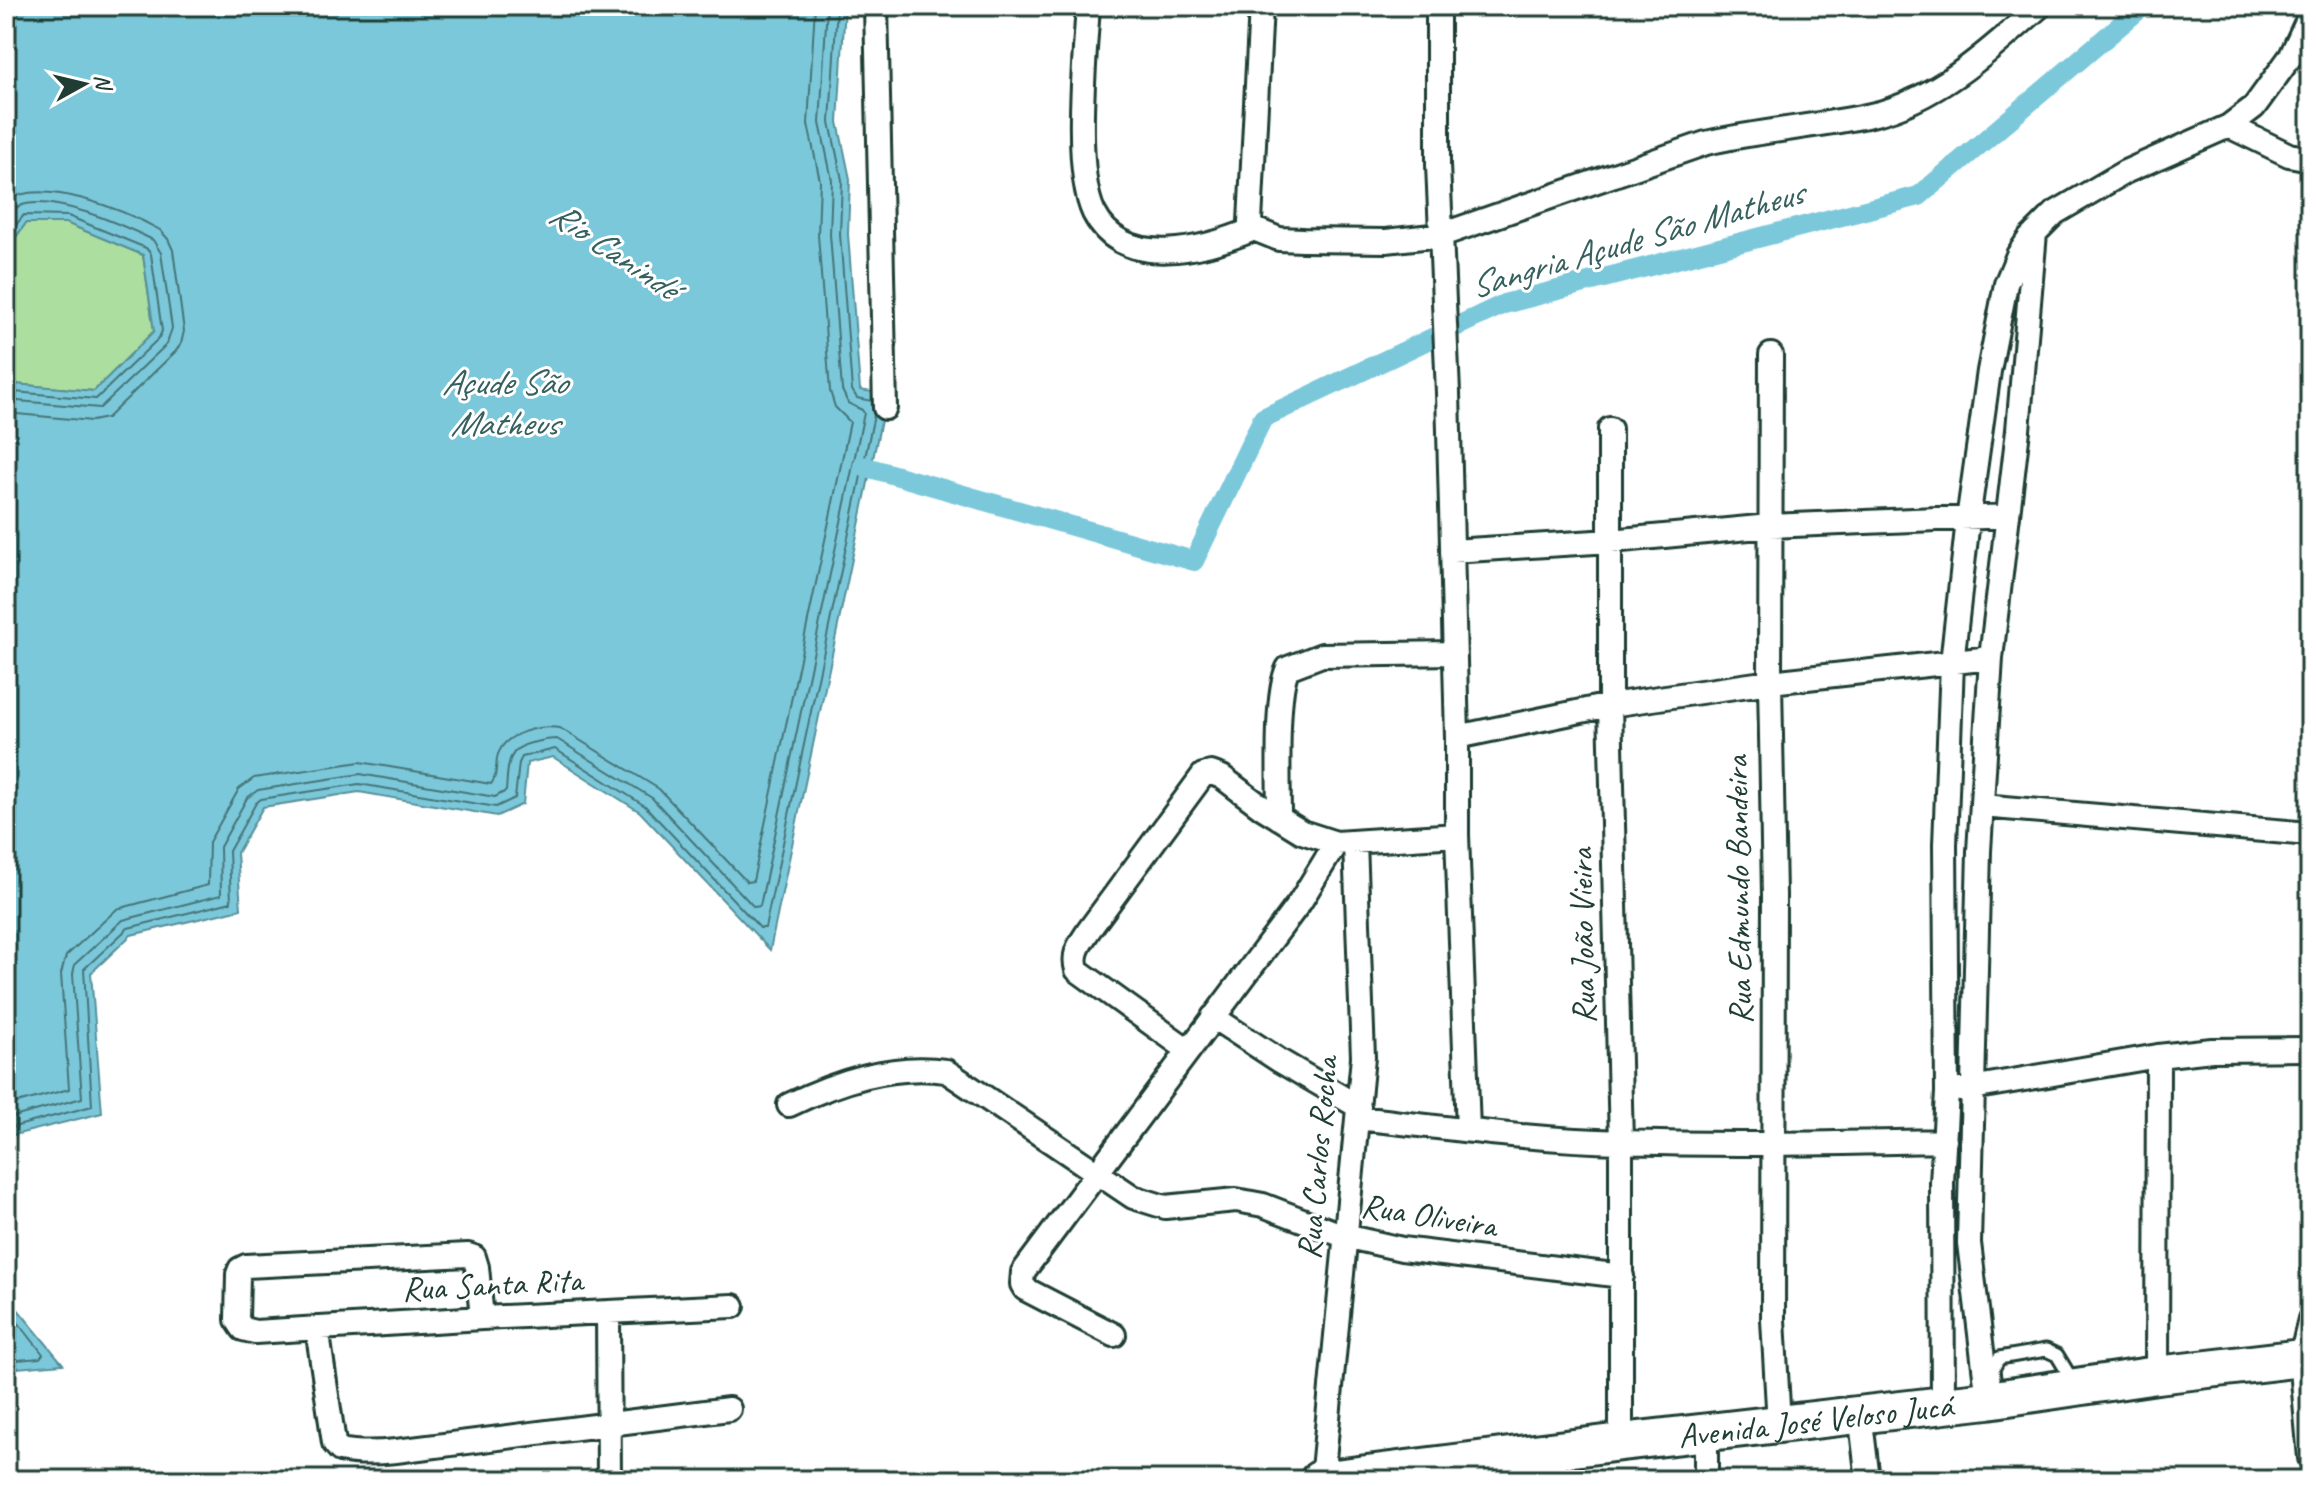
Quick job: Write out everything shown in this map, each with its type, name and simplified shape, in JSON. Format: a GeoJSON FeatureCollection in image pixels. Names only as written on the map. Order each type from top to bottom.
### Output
{"type":"FeatureCollection","features":[{"type":"Feature","properties":{"kind":"main road","name":"Avenida José Veloso Jucá"},"geometry":{"type":"LineString","coordinates":[[1320,1480],[1555,1466],[1621,1442],[1992,1399],[2157,1375],[2306,1358]]}},
{"type":"Feature","properties":{"kind":"street"},"geometry":{"type":"LineString","coordinates":[[876,6],[885,408]]}},
{"type":"Feature","properties":{"kind":"street"},"geometry":{"type":"LineString","coordinates":[[1088,6],[1083,131],[1089,199],[1094,214],[1103,226],[1132,247],[1147,252],[1224,241],[1254,229],[1279,239],[1332,241],[1386,241],[1441,235],[1706,143],[1744,134],[1872,115],[1899,106],[1964,70],[2040,6]]}},
{"type":"Feature","properties":{"kind":"street"},"geometry":{"type":"LineString","coordinates":[[1254,229],[1250,212],[1261,6]]}},
{"type":"Feature","properties":{"kind":"street"},"geometry":{"type":"LineString","coordinates":[[1438,6],[1438,165],[1468,1130]]}},
{"type":"Feature","properties":{"kind":"street"},"geometry":{"type":"LineString","coordinates":[[1943,1405],[1942,1243],[1947,1092],[1945,845],[1952,663],[1989,371],[2006,284],[2018,255],[2055,213],[2125,172],[2229,126],[2254,107],[2291,56],[2310,15]]}},
{"type":"Feature","properties":{"kind":"street"},"geometry":{"type":"LineString","coordinates":[[2229,126],[2289,155],[2310,159]]}},
{"type":"Feature","properties":{"kind":"street"},"geometry":{"type":"LineString","coordinates":[[1992,1399],[1969,1243],[1971,1088],[1991,658],[2036,231]]}},
{"type":"Feature","properties":{"kind":"street","name":"Rua Edmundo Bandeira"},"geometry":{"type":"LineString","coordinates":[[1771,355],[1773,1320],[1779,1424]]}},
{"type":"Feature","properties":{"kind":"street","name":"Rua João Vieira"},"geometry":{"type":"LineString","coordinates":[[1610,429],[1610,705],[1621,1142],[1621,1442]]}},
{"type":"Feature","properties":{"kind":"street"},"geometry":{"type":"LineString","coordinates":[[1452,551],[1611,541],[1770,526],[2008,516]]}},
{"type":"Feature","properties":{"kind":"street"},"geometry":{"type":"LineString","coordinates":[[1279,818],[1281,697],[1288,668],[1322,655],[1454,653]]}},
{"type":"Feature","properties":{"kind":"street"},"geometry":{"type":"LineString","coordinates":[[1457,737],[1610,705],[1770,682],[1991,658]]}},
{"type":"Feature","properties":{"kind":"street"},"geometry":{"type":"LineString","coordinates":[[1188,1050],[1077,970],[1074,960],[1076,951],[1203,775],[1211,773],[1222,777],[1302,832],[1346,843],[1457,835]]}},
{"type":"Feature","properties":{"kind":"street"},"geometry":{"type":"LineString","coordinates":[[1982,806],[2310,834]]}},
{"type":"Feature","properties":{"kind":"street"},"geometry":{"type":"LineString","coordinates":[[1114,1335],[1032,1293],[1022,1284],[1021,1277],[1346,843]]}},
{"type":"Feature","properties":{"kind":"street","name":"Rua Carlos Rocha"},"geometry":{"type":"LineString","coordinates":[[1320,1480],[1363,1057],[1346,843]]}},
{"type":"Feature","properties":{"kind":"street"},"geometry":{"type":"LineString","coordinates":[[1213,1017],[1358,1112],[1468,1130],[1621,1142],[1774,1144],[1945,1141]]}},
{"type":"Feature","properties":{"kind":"street"},"geometry":{"type":"LineString","coordinates":[[1947,1092],[2158,1056],[2212,1050],[2310,1049]]}},
{"type":"Feature","properties":{"kind":"street"},"geometry":{"type":"LineString","coordinates":[[2157,1375],[2158,1056]]}},
{"type":"Feature","properties":{"kind":"street","name":"Rua Oliveira"},"geometry":{"type":"LineString","coordinates":[[789,1105],[829,1086],[862,1078],[913,1069],[946,1071],[1133,1197],[1151,1204],[1177,1207],[1236,1200],[1263,1205],[1344,1236],[1402,1249],[1622,1276]]}},
{"type":"Feature","properties":{"kind":"street","name":"Rua Santa Rita"},"geometry":{"type":"LineString","coordinates":[[482,1318],[477,1267],[474,1257],[468,1255],[246,1266],[238,1274],[237,1320],[243,1329],[255,1332],[733,1306]]}},
{"type":"Feature","properties":{"kind":"street"},"geometry":{"type":"LineString","coordinates":[[608,1312],[609,1480]]}},
{"type":"Feature","properties":{"kind":"street"},"geometry":{"type":"LineString","coordinates":[[2310,1319],[2306,1358],[2310,1458]]}},
{"type":"Feature","properties":{"kind":"street"},"geometry":{"type":"LineString","coordinates":[[317,1328],[334,1443],[340,1450],[356,1453],[396,1451],[729,1409]]}},
{"type":"Feature","properties":{"kind":"street"},"geometry":{"type":"LineString","coordinates":[[1860,1413],[1868,1480]]}},
{"type":"Feature","properties":{"kind":"street"},"geometry":{"type":"LineString","coordinates":[[1706,1433],[1706,1480]]}},
{"type":"Feature","properties":{"kind":"green space"},"geometry":{"type":"Polygon","coordinates":[[[26,223],[66,223],[143,255],[154,331],[94,391],[14,384],[6,378],[6,251],[26,223]]]}},
{"type":"Feature","properties":{"kind":"water","name":"Açude São Matheus"},"geometry":{"type":"Polygon","coordinates":[[[6,6],[845,6],[838,122],[850,179],[848,234],[860,390],[884,394],[883,411],[770,950],[640,812],[553,757],[527,763],[523,804],[497,816],[359,792],[263,807],[237,853],[241,909],[131,935],[91,973],[102,1113],[6,1137],[6,378],[14,384],[94,391],[154,331],[143,255],[66,223],[26,223],[6,251],[6,6]]]}},
{"type":"Feature","properties":{"kind":"water"},"geometry":{"type":"Polygon","coordinates":[[[6,1295],[63,1364],[6,1369],[6,1295]]]}},
{"type":"Feature","properties":{"kind":"waterway","name":"Sangria Açude São Matheus"},"geometry":{"type":"LineString","coordinates":[[863,466],[1194,561],[1263,418],[1504,304],[1919,196],[2143,6]]}},
{"type":"Feature","properties":{"kind":"water label","name":"Rio Canindé"},"geometry":{"type":"Point","coordinates":[614,250]}}]}
